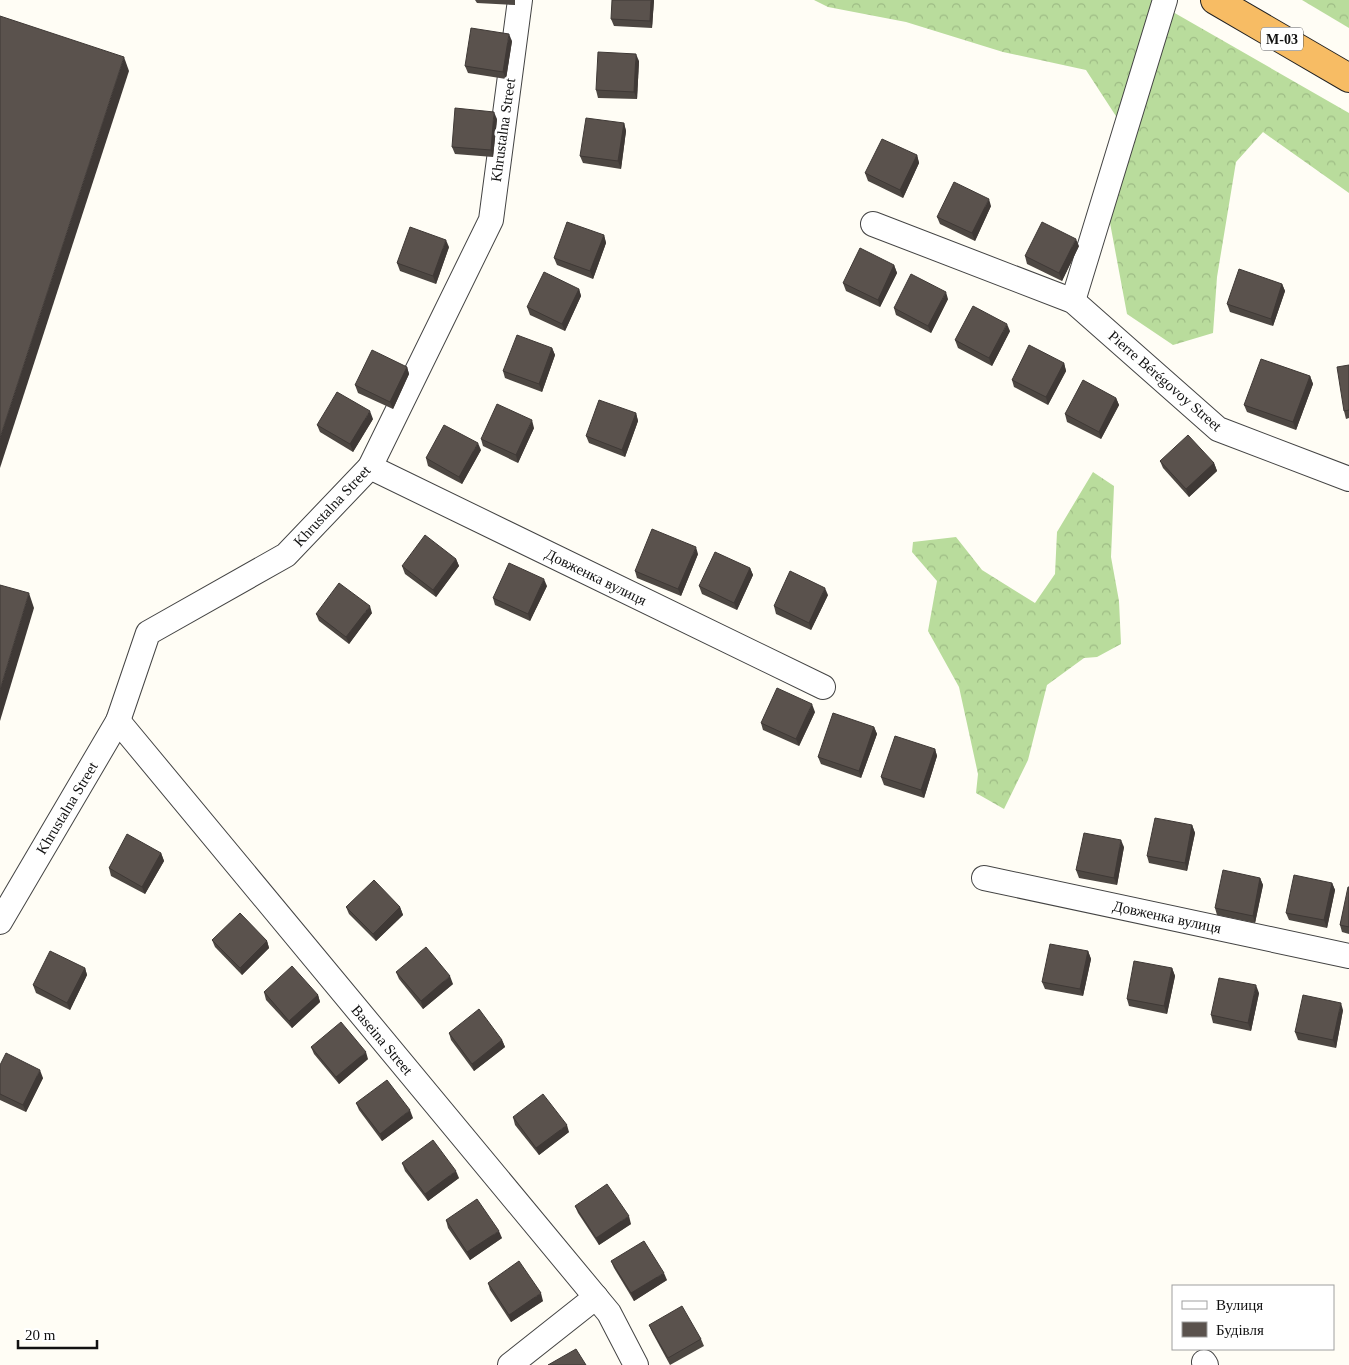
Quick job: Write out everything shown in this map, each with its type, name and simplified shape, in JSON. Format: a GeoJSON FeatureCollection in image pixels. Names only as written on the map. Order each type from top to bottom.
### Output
{"type":"FeatureCollection","features":[{"type":"Feature","properties":{"kind":"highway","name":"М-03"},"geometry":{"type":"LineString","coordinates":[[1215,0],[1349,78]]}},
{"type":"Feature","properties":{"kind":"street","name":"Khrustalna Street"},"geometry":{"type":"LineString","coordinates":[[0,922],[118,721],[148,633],[286,555],[370,467],[491,220],[520,0]]}},
{"type":"Feature","properties":{"kind":"street"},"geometry":{"type":"LineString","coordinates":[[1073,301],[1165,0]]}},
{"type":"Feature","properties":{"kind":"street","name":"Pierre Bérégovoy Street"},"geometry":{"type":"LineString","coordinates":[[873,224],[1073,301],[1218,429],[1349,479]]}},
{"type":"Feature","properties":{"kind":"street","name":"Довженка вулиця"},"geometry":{"type":"LineString","coordinates":[[370,467],[823,687]]}},
{"type":"Feature","properties":{"kind":"street","name":"Baseina Street"},"geometry":{"type":"LineString","coordinates":[[118,721],[609,1313],[636,1365]]}},
{"type":"Feature","properties":{"kind":"street","name":"Довженка вулиця"},"geometry":{"type":"LineString","coordinates":[[984,878],[1349,956]]}},
{"type":"Feature","properties":{"kind":"street"},"geometry":{"type":"LineString","coordinates":[[510,1365],[596,1297]]}},
{"type":"Feature","properties":{"kind":"green space"},"geometry":{"type":"Polygon","coordinates":[[[814,0],[1152,0],[1349,113],[1349,193],[1263,132],[1236,162],[1217,277],[1213,333],[1173,345],[1127,314],[1105,196],[1125,130],[1086,70],[1003,52],[906,22],[828,7],[814,0]]]}},
{"type":"Feature","properties":{"kind":"green space"},"geometry":{"type":"Polygon","coordinates":[[[1302,0],[1349,0],[1349,28],[1302,0]]]}},
{"type":"Feature","properties":{"kind":"green space"},"geometry":{"type":"Polygon","coordinates":[[[1093,472],[1114,486],[1111,557],[1119,601],[1121,644],[1097,657],[1084,658],[1047,685],[1028,760],[1004,809],[976,793],[978,774],[959,687],[928,631],[937,581],[912,552],[913,542],[956,537],[982,570],[1035,603],[1055,574],[1057,532],[1093,472]]]}},
{"type":"Feature","properties":{"kind":"building"},"geometry":{"type":"Polygon","coordinates":[[[612,0],[651,0],[650,21],[611,19],[612,0]]]}},
{"type":"Feature","properties":{"kind":"building"},"geometry":{"type":"Polygon","coordinates":[[[0,16],[124,57],[0,438],[0,16]]]}},
{"type":"Feature","properties":{"kind":"building"},"geometry":{"type":"Polygon","coordinates":[[[471,28],[509,34],[503,72],[465,66],[471,28]]]}},
{"type":"Feature","properties":{"kind":"building"},"geometry":{"type":"Polygon","coordinates":[[[598,52],[636,54],[634,92],[596,90],[598,52]]]}},
{"type":"Feature","properties":{"kind":"building"},"geometry":{"type":"Polygon","coordinates":[[[455,108],[494,112],[491,150],[452,147],[455,108]]]}},
{"type":"Feature","properties":{"kind":"building"},"geometry":{"type":"Polygon","coordinates":[[[586,118],[624,123],[618,161],[580,156],[586,118]]]}},
{"type":"Feature","properties":{"kind":"building"},"geometry":{"type":"Polygon","coordinates":[[[882,139],[917,155],[900,190],[865,173],[882,139]]]}},
{"type":"Feature","properties":{"kind":"building"},"geometry":{"type":"Polygon","coordinates":[[[954,182],[989,199],[972,233],[937,217],[954,182]]]}},
{"type":"Feature","properties":{"kind":"building"},"geometry":{"type":"Polygon","coordinates":[[[567,222],[604,235],[590,271],[554,258],[567,222]]]}},
{"type":"Feature","properties":{"kind":"building"},"geometry":{"type":"Polygon","coordinates":[[[1042,222],[1076,239],[1059,273],[1025,256],[1042,222]]]}},
{"type":"Feature","properties":{"kind":"building"},"geometry":{"type":"Polygon","coordinates":[[[410,227],[446,240],[433,276],[397,263],[410,227]]]}},
{"type":"Feature","properties":{"kind":"building"},"geometry":{"type":"Polygon","coordinates":[[[860,248],[894,265],[878,300],[843,283],[860,248]]]}},
{"type":"Feature","properties":{"kind":"building"},"geometry":{"type":"Polygon","coordinates":[[[1239,269],[1282,284],[1271,319],[1227,304],[1239,269]]]}},
{"type":"Feature","properties":{"kind":"building"},"geometry":{"type":"Polygon","coordinates":[[[544,272],[579,289],[562,324],[527,307],[544,272]]]}},
{"type":"Feature","properties":{"kind":"building"},"geometry":{"type":"Polygon","coordinates":[[[911,274],[946,292],[928,326],[894,308],[911,274]]]}},
{"type":"Feature","properties":{"kind":"building"},"geometry":{"type":"Polygon","coordinates":[[[973,306],[1007,324],[989,358],[955,340],[973,306]]]}},
{"type":"Feature","properties":{"kind":"building"},"geometry":{"type":"Polygon","coordinates":[[[517,335],[552,348],[539,384],[503,371],[517,335]]]}},
{"type":"Feature","properties":{"kind":"building"},"geometry":{"type":"Polygon","coordinates":[[[1029,345],[1064,363],[1046,397],[1012,380],[1029,345]]]}},
{"type":"Feature","properties":{"kind":"building"},"geometry":{"type":"Polygon","coordinates":[[[372,350],[407,367],[390,402],[355,385],[372,350]]]}},
{"type":"Feature","properties":{"kind":"building"},"geometry":{"type":"Polygon","coordinates":[[[1261,359],[1310,376],[1293,422],[1244,405],[1261,359]]]}},
{"type":"Feature","properties":{"kind":"building"},"geometry":{"type":"Polygon","coordinates":[[[1349,365],[1349,410],[1344,411],[1337,367],[1349,365]]]}},
{"type":"Feature","properties":{"kind":"building"},"geometry":{"type":"Polygon","coordinates":[[[1083,380],[1116,398],[1099,432],[1065,414],[1083,380]]]}},
{"type":"Feature","properties":{"kind":"building"},"geometry":{"type":"Polygon","coordinates":[[[337,392],[370,411],[350,444],[317,425],[337,392]]]}},
{"type":"Feature","properties":{"kind":"building"},"geometry":{"type":"Polygon","coordinates":[[[599,400],[636,413],[622,450],[586,436],[599,400]]]}},
{"type":"Feature","properties":{"kind":"building"},"geometry":{"type":"Polygon","coordinates":[[[497,404],[532,420],[516,455],[481,439],[497,404]]]}},
{"type":"Feature","properties":{"kind":"building"},"geometry":{"type":"Polygon","coordinates":[[[444,425],[478,443],[459,477],[426,458],[444,425]]]}},
{"type":"Feature","properties":{"kind":"building"},"geometry":{"type":"Polygon","coordinates":[[[1188,435],[1214,463],[1186,489],[1160,461],[1188,435]]]}},
{"type":"Feature","properties":{"kind":"building"},"geometry":{"type":"Polygon","coordinates":[[[652,529],[696,547],[678,589],[635,571],[652,529]]]}},
{"type":"Feature","properties":{"kind":"building"},"geometry":{"type":"Polygon","coordinates":[[[425,535],[456,559],[433,590],[402,566],[425,535]]]}},
{"type":"Feature","properties":{"kind":"building"},"geometry":{"type":"Polygon","coordinates":[[[715,552],[750,568],[734,603],[699,586],[715,552]]]}},
{"type":"Feature","properties":{"kind":"building"},"geometry":{"type":"Polygon","coordinates":[[[509,563],[544,579],[528,614],[493,598],[509,563]]]}},
{"type":"Feature","properties":{"kind":"building"},"geometry":{"type":"Polygon","coordinates":[[[790,571],[825,588],[809,623],[774,606],[790,571]]]}},
{"type":"Feature","properties":{"kind":"building"},"geometry":{"type":"Polygon","coordinates":[[[339,583],[370,606],[346,637],[316,614],[339,583]]]}},
{"type":"Feature","properties":{"kind":"building"},"geometry":{"type":"Polygon","coordinates":[[[0,585],[29,593],[0,690],[0,585]]]}},
{"type":"Feature","properties":{"kind":"building"},"geometry":{"type":"Polygon","coordinates":[[[777,688],[812,704],[796,739],[761,723],[777,688]]]}},
{"type":"Feature","properties":{"kind":"building"},"geometry":{"type":"Polygon","coordinates":[[[833,713],[874,727],[859,771],[818,757],[833,713]]]}},
{"type":"Feature","properties":{"kind":"building"},"geometry":{"type":"Polygon","coordinates":[[[895,736],[935,749],[921,790],[881,777],[895,736]]]}},
{"type":"Feature","properties":{"kind":"building"},"geometry":{"type":"Polygon","coordinates":[[[1155,818],[1192,825],[1185,863],[1147,856],[1155,818]]]}},
{"type":"Feature","properties":{"kind":"building"},"geometry":{"type":"Polygon","coordinates":[[[1084,833],[1121,840],[1114,878],[1076,870],[1084,833]]]}},
{"type":"Feature","properties":{"kind":"building"},"geometry":{"type":"Polygon","coordinates":[[[127,834],[161,853],[142,887],[109,868],[127,834]]]}},
{"type":"Feature","properties":{"kind":"building"},"geometry":{"type":"Polygon","coordinates":[[[1223,870],[1260,878],[1253,916],[1215,908],[1223,870]]]}},
{"type":"Feature","properties":{"kind":"building"},"geometry":{"type":"Polygon","coordinates":[[[1294,875],[1332,883],[1324,920],[1286,913],[1294,875]]]}},
{"type":"Feature","properties":{"kind":"building"},"geometry":{"type":"Polygon","coordinates":[[[374,880],[400,907],[373,934],[346,907],[374,880]]]}},
{"type":"Feature","properties":{"kind":"building"},"geometry":{"type":"Polygon","coordinates":[[[1349,887],[1349,927],[1340,925],[1349,887]]]}},
{"type":"Feature","properties":{"kind":"building"},"geometry":{"type":"Polygon","coordinates":[[[240,913],[267,941],[240,968],[212,940],[240,913]]]}},
{"type":"Feature","properties":{"kind":"building"},"geometry":{"type":"Polygon","coordinates":[[[1050,944],[1088,951],[1080,989],[1042,982],[1050,944]]]}},
{"type":"Feature","properties":{"kind":"building"},"geometry":{"type":"Polygon","coordinates":[[[426,947],[450,976],[421,1001],[396,972],[426,947]]]}},
{"type":"Feature","properties":{"kind":"building"},"geometry":{"type":"Polygon","coordinates":[[[50,951],[85,968],[67,1003],[33,985],[50,951]]]}},
{"type":"Feature","properties":{"kind":"building"},"geometry":{"type":"Polygon","coordinates":[[[1134,961],[1172,968],[1164,1006],[1127,999],[1134,961]]]}},
{"type":"Feature","properties":{"kind":"building"},"geometry":{"type":"Polygon","coordinates":[[[292,966],[318,995],[289,1021],[264,992],[292,966]]]}},
{"type":"Feature","properties":{"kind":"building"},"geometry":{"type":"Polygon","coordinates":[[[1219,978],[1256,985],[1248,1023],[1211,1015],[1219,978]]]}},
{"type":"Feature","properties":{"kind":"building"},"geometry":{"type":"Polygon","coordinates":[[[1303,995],[1341,1003],[1333,1040],[1295,1032],[1303,995]]]}},
{"type":"Feature","properties":{"kind":"building"},"geometry":{"type":"Polygon","coordinates":[[[479,1009],[502,1040],[472,1064],[449,1033],[479,1009]]]}},
{"type":"Feature","properties":{"kind":"building"},"geometry":{"type":"Polygon","coordinates":[[[341,1022],[366,1052],[336,1077],[311,1047],[341,1022]]]}},
{"type":"Feature","properties":{"kind":"building"},"geometry":{"type":"Polygon","coordinates":[[[6,1053],[40,1070],[23,1105],[0,1094],[0,1065],[6,1053]]]}},
{"type":"Feature","properties":{"kind":"building"},"geometry":{"type":"Polygon","coordinates":[[[387,1080],[410,1110],[380,1134],[356,1103],[387,1080]]]}},
{"type":"Feature","properties":{"kind":"building"},"geometry":{"type":"Polygon","coordinates":[[[543,1094],[567,1125],[536,1148],[513,1117],[543,1094]]]}},
{"type":"Feature","properties":{"kind":"building"},"geometry":{"type":"Polygon","coordinates":[[[433,1140],[456,1171],[425,1194],[402,1163],[433,1140]]]}},
{"type":"Feature","properties":{"kind":"building"},"geometry":{"type":"Polygon","coordinates":[[[607,1184],[629,1216],[596,1238],[575,1206],[607,1184]]]}},
{"type":"Feature","properties":{"kind":"building"},"geometry":{"type":"Polygon","coordinates":[[[477,1199],[499,1231],[467,1252],[446,1220],[477,1199]]]}},
{"type":"Feature","properties":{"kind":"building"},"geometry":{"type":"Polygon","coordinates":[[[644,1241],[664,1273],[631,1293],[611,1261],[644,1241]]]}},
{"type":"Feature","properties":{"kind":"building"},"geometry":{"type":"Polygon","coordinates":[[[519,1261],[541,1293],[509,1315],[488,1283],[519,1261]]]}},
{"type":"Feature","properties":{"kind":"building"},"geometry":{"type":"Polygon","coordinates":[[[682,1306],[701,1339],[668,1358],[649,1325],[682,1306]]]}},
{"type":"Feature","properties":{"kind":"building"},"geometry":{"type":"Polygon","coordinates":[[[576,1349],[586,1365],[548,1365],[576,1349]]]}}]}
